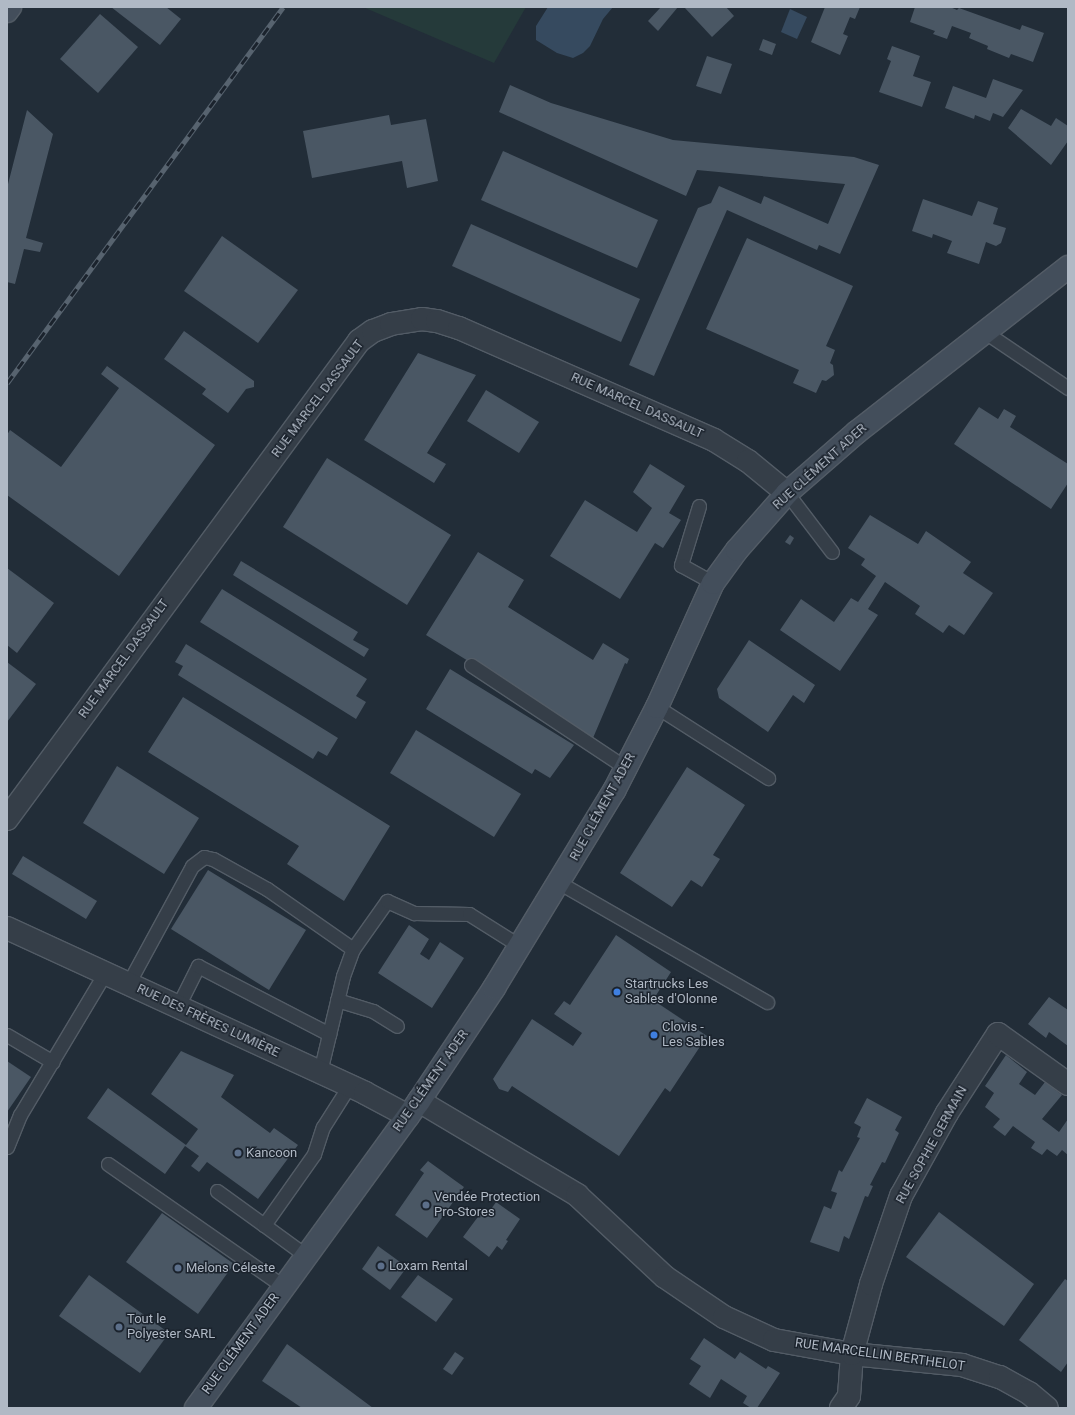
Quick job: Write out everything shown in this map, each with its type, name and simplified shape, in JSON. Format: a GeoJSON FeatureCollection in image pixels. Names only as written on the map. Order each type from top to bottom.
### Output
{"type":"FeatureCollection","features":[{"type":"Feature","properties":{"kind":"street"},"geometry":{"type":"LineString","coordinates":[[7,11],[10,7]]}},
{"type":"Feature","properties":{"kind":"street","name":"RUE CLÉMENT ADER"},"geometry":{"type":"LineString","coordinates":[[196,1408],[305,1255],[413,1108],[560,883],[626,768],[657,708],[713,583],[737,550],[786,493],[857,432],[1068,267]]}},
{"type":"Feature","properties":{"kind":"street","name":"RUE MARCEL DASSAULT"},"geometry":{"type":"LineString","coordinates":[[7,818],[359,341],[373,331],[391,324],[422,319],[436,321],[460,328],[714,440],[748,461],[786,493]]}},
{"type":"Feature","properties":{"kind":"street","name":"RUE DES FRÈRES LUMIÈRE"},"geometry":{"type":"LineString","coordinates":[[7,928],[349,1086],[413,1108]]}},
{"type":"Feature","properties":{"kind":"street","name":"RUE SOPHIE GERMAIN"},"geometry":{"type":"LineString","coordinates":[[841,1408],[849,1396],[852,1354],[871,1284],[901,1196],[947,1113],[998,1034],[1068,1084]]}},
{"type":"Feature","properties":{"kind":"street","name":"RUE MARCELLIN BERTHELOT"},"geometry":{"type":"LineString","coordinates":[[413,1108],[577,1195],[665,1277],[724,1317],[774,1340],[852,1354],[962,1365],[1000,1377],[1029,1393],[1047,1408]]}},
{"type":"Feature","properties":{"kind":"lane"},"geometry":{"type":"LineString","coordinates":[[986,332],[1068,388]]}},
{"type":"Feature","properties":{"kind":"lane"},"geometry":{"type":"LineString","coordinates":[[786,493],[832,552]]}},
{"type":"Feature","properties":{"kind":"lane"},"geometry":{"type":"LineString","coordinates":[[699,506],[681,565],[713,583]]}},
{"type":"Feature","properties":{"kind":"lane"},"geometry":{"type":"LineString","coordinates":[[471,664],[626,768]]}},
{"type":"Feature","properties":{"kind":"lane"},"geometry":{"type":"LineString","coordinates":[[657,708],[768,778]]}},
{"type":"Feature","properties":{"kind":"lane"},"geometry":{"type":"LineString","coordinates":[[128,984],[192,866],[204,857],[213,859],[268,890],[354,949]]}},
{"type":"Feature","properties":{"kind":"lane"},"geometry":{"type":"LineString","coordinates":[[560,883],[767,1002]]}},
{"type":"Feature","properties":{"kind":"lane"},"geometry":{"type":"LineString","coordinates":[[320,1072],[337,1000],[354,949],[387,900],[414,913],[469,914],[520,946]]}},
{"type":"Feature","properties":{"kind":"lane"},"geometry":{"type":"LineString","coordinates":[[178,1006],[198,966],[329,1034]]}},
{"type":"Feature","properties":{"kind":"lane"},"geometry":{"type":"LineString","coordinates":[[7,1147],[20,1116],[105,973]]}},
{"type":"Feature","properties":{"kind":"lane"},"geometry":{"type":"LineString","coordinates":[[337,1000],[373,1011],[397,1026]]}},
{"type":"Feature","properties":{"kind":"lane"},"geometry":{"type":"LineString","coordinates":[[7,1035],[53,1062]]}},
{"type":"Feature","properties":{"kind":"lane"},"geometry":{"type":"LineString","coordinates":[[264,1225],[314,1154],[323,1127],[349,1086]]}},
{"type":"Feature","properties":{"kind":"lane"},"geometry":{"type":"LineString","coordinates":[[108,1164],[283,1286]]}},
{"type":"Feature","properties":{"kind":"lane"},"geometry":{"type":"LineString","coordinates":[[217,1191],[305,1255]]}},
{"type":"Feature","properties":{"kind":"green space"},"geometry":{"type":"Polygon","coordinates":[[[363,7],[526,7],[494,63],[363,7]]]}},
{"type":"Feature","properties":{"kind":"water"},"geometry":{"type":"Polygon","coordinates":[[[548,7],[613,7],[603,19],[590,46],[583,53],[573,58],[557,53],[536,40],[536,26],[548,7]]]}},
{"type":"Feature","properties":{"kind":"water"},"geometry":{"type":"Polygon","coordinates":[[[790,9],[807,17],[797,39],[781,32],[790,9]]]}},
{"type":"Feature","properties":{"kind":"building"},"geometry":{"type":"Polygon","coordinates":[[[111,7],[166,7],[181,19],[160,45],[111,7]]]}},
{"type":"Feature","properties":{"kind":"building"},"geometry":{"type":"Polygon","coordinates":[[[661,7],[678,7],[658,31],[648,21],[661,7]]]}},
{"type":"Feature","properties":{"kind":"building"},"geometry":{"type":"Polygon","coordinates":[[[684,7],[726,7],[734,16],[712,37],[684,7]]]}},
{"type":"Feature","properties":{"kind":"building"},"geometry":{"type":"Polygon","coordinates":[[[825,7],[860,7],[855,19],[850,17],[843,34],[848,36],[840,55],[811,42],[825,7]]]}},
{"type":"Feature","properties":{"kind":"building"},"geometry":{"type":"Polygon","coordinates":[[[915,7],[950,7],[957,10],[959,8],[1020,30],[1022,25],[1044,33],[1033,62],[1011,54],[1009,58],[987,49],[988,46],[969,38],[971,33],[952,26],[947,39],[933,34],[935,31],[910,22],[915,7]]]}},
{"type":"Feature","properties":{"kind":"building"},"geometry":{"type":"Polygon","coordinates":[[[100,14],[138,47],[98,93],[60,59],[100,14]]]}},
{"type":"Feature","properties":{"kind":"building"},"geometry":{"type":"Polygon","coordinates":[[[763,39],[776,44],[772,55],[759,50],[763,39]]]}},
{"type":"Feature","properties":{"kind":"building"},"geometry":{"type":"Polygon","coordinates":[[[892,46],[920,56],[913,76],[931,82],[922,107],[879,92],[891,61],[887,59],[892,46]]]}},
{"type":"Feature","properties":{"kind":"building"},"geometry":{"type":"Polygon","coordinates":[[[707,56],[732,64],[721,94],[696,86],[707,56]]]}},
{"type":"Feature","properties":{"kind":"building"},"geometry":{"type":"Polygon","coordinates":[[[993,79],[1023,90],[1003,117],[993,113],[990,121],[975,115],[974,119],[945,108],[953,86],[986,98],[993,79]]]}},
{"type":"Feature","properties":{"kind":"building"},"geometry":{"type":"Polygon","coordinates":[[[510,85],[551,103],[673,140],[854,157],[879,165],[840,254],[819,245],[817,250],[727,210],[654,376],[629,365],[698,208],[711,203],[719,186],[761,204],[764,196],[828,224],[845,184],[697,170],[686,196],[499,112],[510,85]]]}},
{"type":"Feature","properties":{"kind":"building"},"geometry":{"type":"Polygon","coordinates":[[[1021,109],[1051,126],[1056,118],[1068,126],[1068,141],[1051,165],[1008,128],[1021,109]]]}},
{"type":"Feature","properties":{"kind":"building"},"geometry":{"type":"Polygon","coordinates":[[[27,110],[53,134],[26,238],[43,243],[40,252],[24,249],[15,284],[7,282],[7,188],[27,110]]]}},
{"type":"Feature","properties":{"kind":"building"},"geometry":{"type":"Polygon","coordinates":[[[389,115],[391,125],[426,119],[438,181],[407,188],[402,161],[312,178],[303,131],[389,115]]]}},
{"type":"Feature","properties":{"kind":"building"},"geometry":{"type":"Polygon","coordinates":[[[503,151],[658,220],[637,268],[481,200],[503,151]]]}},
{"type":"Feature","properties":{"kind":"building"},"geometry":{"type":"Polygon","coordinates":[[[923,199],[972,216],[978,201],[998,208],[993,224],[1006,228],[1001,243],[996,246],[986,242],[979,264],[947,253],[952,241],[933,234],[932,238],[912,231],[923,199]]]}},
{"type":"Feature","properties":{"kind":"building"},"geometry":{"type":"Polygon","coordinates":[[[471,224],[640,299],[621,342],[452,266],[471,224]]]}},
{"type":"Feature","properties":{"kind":"building"},"geometry":{"type":"Polygon","coordinates":[[[222,236],[298,290],[258,343],[184,291],[222,236]]]}},
{"type":"Feature","properties":{"kind":"building"},"geometry":{"type":"Polygon","coordinates":[[[747,238],[853,286],[826,346],[835,350],[830,363],[833,365],[834,375],[826,381],[822,380],[816,393],[793,383],[799,370],[706,329],[747,238]]]}},
{"type":"Feature","properties":{"kind":"building"},"geometry":{"type":"Polygon","coordinates":[[[184,331],[254,381],[254,387],[246,389],[228,413],[202,394],[206,389],[164,359],[184,331]]]}},
{"type":"Feature","properties":{"kind":"building"},"geometry":{"type":"Polygon","coordinates":[[[418,353],[476,375],[427,453],[446,464],[434,483],[364,440],[418,353]]]}},
{"type":"Feature","properties":{"kind":"building"},"geometry":{"type":"Polygon","coordinates":[[[107,366],[215,445],[119,576],[7,495],[7,435],[10,430],[61,467],[119,388],[101,374],[107,366]]]}},
{"type":"Feature","properties":{"kind":"building"},"geometry":{"type":"Polygon","coordinates":[[[486,390],[539,422],[519,453],[467,421],[486,390]]]}},
{"type":"Feature","properties":{"kind":"building"},"geometry":{"type":"Polygon","coordinates":[[[979,407],[998,419],[1004,409],[1016,416],[1010,427],[1068,464],[1068,483],[1051,509],[954,444],[979,407]]]}},
{"type":"Feature","properties":{"kind":"building"},"geometry":{"type":"Polygon","coordinates":[[[327,458],[451,535],[407,605],[283,527],[327,458]]]}},
{"type":"Feature","properties":{"kind":"building"},"geometry":{"type":"Polygon","coordinates":[[[650,464],[685,486],[669,513],[681,520],[663,548],[655,543],[620,599],[550,556],[585,500],[637,532],[652,508],[633,492],[650,464]]]}},
{"type":"Feature","properties":{"kind":"building"},"geometry":{"type":"Polygon","coordinates":[[[870,515],[918,544],[926,531],[971,562],[963,573],[993,593],[964,635],[949,625],[943,633],[915,614],[920,606],[885,582],[868,609],[878,615],[840,671],[780,630],[801,599],[834,622],[851,598],[858,602],[876,576],[861,565],[865,559],[848,548],[870,515]]]}},
{"type":"Feature","properties":{"kind":"building"},"geometry":{"type":"Polygon","coordinates":[[[790,535],[794,538],[790,545],[785,542],[790,535]]]}},
{"type":"Feature","properties":{"kind":"building"},"geometry":{"type":"Polygon","coordinates":[[[478,552],[524,580],[508,607],[593,660],[603,643],[629,659],[627,664],[625,663],[593,738],[426,635],[478,552]]]}},
{"type":"Feature","properties":{"kind":"building"},"geometry":{"type":"Polygon","coordinates":[[[241,561],[358,632],[353,640],[369,649],[364,657],[233,575],[241,561]]]}},
{"type":"Feature","properties":{"kind":"building"},"geometry":{"type":"Polygon","coordinates":[[[7,568],[54,603],[17,653],[7,645],[7,568]]]}},
{"type":"Feature","properties":{"kind":"building"},"geometry":{"type":"Polygon","coordinates":[[[222,589],[367,679],[356,696],[366,702],[356,719],[200,622],[222,589]]]}},
{"type":"Feature","properties":{"kind":"building"},"geometry":{"type":"Polygon","coordinates":[[[749,640],[815,685],[804,703],[793,695],[768,732],[719,698],[717,689],[749,640]]]}},
{"type":"Feature","properties":{"kind":"building"},"geometry":{"type":"Polygon","coordinates":[[[186,644],[338,738],[327,756],[318,751],[313,759],[178,675],[183,666],[175,662],[186,644]]]}},
{"type":"Feature","properties":{"kind":"building"},"geometry":{"type":"Polygon","coordinates":[[[7,662],[36,684],[7,722],[7,662]]]}},
{"type":"Feature","properties":{"kind":"building"},"geometry":{"type":"Polygon","coordinates":[[[450,669],[574,745],[550,778],[535,769],[532,774],[426,709],[450,669]]]}},
{"type":"Feature","properties":{"kind":"building"},"geometry":{"type":"Polygon","coordinates":[[[183,697],[390,826],[344,901],[287,864],[299,846],[148,752],[183,697]]]}},
{"type":"Feature","properties":{"kind":"building"},"geometry":{"type":"Polygon","coordinates":[[[416,730],[521,794],[494,837],[390,773],[416,730]]]}},
{"type":"Feature","properties":{"kind":"building"},"geometry":{"type":"Polygon","coordinates":[[[117,766],[199,818],[164,874],[83,823],[117,766]]]}},
{"type":"Feature","properties":{"kind":"building"},"geometry":{"type":"Polygon","coordinates":[[[687,767],[745,805],[713,855],[720,859],[702,887],[691,880],[672,907],[620,873],[687,767]]]}},
{"type":"Feature","properties":{"kind":"building"},"geometry":{"type":"Polygon","coordinates":[[[23,856],[97,901],[86,919],[12,874],[23,856]]]}},
{"type":"Feature","properties":{"kind":"building"},"geometry":{"type":"Polygon","coordinates":[[[208,870],[306,930],[269,990],[171,929],[208,870]]]}},
{"type":"Feature","properties":{"kind":"building"},"geometry":{"type":"Polygon","coordinates":[[[409,925],[429,939],[420,954],[429,960],[440,942],[464,958],[432,1008],[378,973],[409,925]]]}},
{"type":"Feature","properties":{"kind":"building"},"geometry":{"type":"Polygon","coordinates":[[[616,935],[671,972],[653,1000],[707,1036],[670,1092],[665,1088],[619,1156],[512,1086],[508,1092],[499,1089],[493,1079],[532,1019],[573,1046],[582,1033],[554,1014],[564,1001],[570,1005],[616,935]]]}},
{"type":"Feature","properties":{"kind":"building"},"geometry":{"type":"Polygon","coordinates":[[[1049,997],[1068,1010],[1068,1046],[1049,1032],[1046,1038],[1028,1024],[1049,997]]]}},
{"type":"Feature","properties":{"kind":"building"},"geometry":{"type":"Polygon","coordinates":[[[181,1051],[234,1075],[221,1097],[270,1133],[274,1128],[298,1145],[258,1199],[207,1162],[199,1172],[191,1166],[199,1156],[185,1146],[165,1174],[87,1118],[108,1088],[186,1145],[198,1129],[151,1094],[181,1051]]]}},
{"type":"Feature","properties":{"kind":"building"},"geometry":{"type":"Polygon","coordinates":[[[1006,1055],[1027,1072],[1019,1084],[1035,1095],[1045,1082],[1062,1095],[1042,1119],[1059,1132],[1068,1119],[1068,1155],[1062,1150],[1057,1156],[1047,1149],[1042,1155],[1031,1148],[1035,1142],[1013,1126],[1005,1136],[993,1127],[1000,1119],[985,1107],[994,1093],[985,1086],[1006,1055]]]}},
{"type":"Feature","properties":{"kind":"building"},"geometry":{"type":"Polygon","coordinates":[[[7,1061],[31,1077],[7,1112],[7,1061]]]}},
{"type":"Feature","properties":{"kind":"building"},"geometry":{"type":"Polygon","coordinates":[[[867,1098],[902,1117],[895,1130],[899,1133],[885,1163],[882,1162],[870,1185],[873,1186],[868,1197],[865,1196],[849,1239],[844,1236],[839,1252],[810,1242],[824,1206],[831,1209],[837,1193],[831,1191],[839,1170],[842,1172],[860,1138],[857,1137],[861,1127],[854,1123],[867,1098]]]}},
{"type":"Feature","properties":{"kind":"building"},"geometry":{"type":"Polygon","coordinates":[[[428,1161],[464,1187],[427,1238],[395,1215],[424,1173],[420,1170],[428,1161]]]}},
{"type":"Feature","properties":{"kind":"building"},"geometry":{"type":"Polygon","coordinates":[[[496,1202],[520,1219],[506,1240],[508,1241],[502,1250],[497,1246],[489,1257],[463,1237],[480,1214],[485,1218],[496,1202]]]}},
{"type":"Feature","properties":{"kind":"building"},"geometry":{"type":"Polygon","coordinates":[[[939,1212],[1034,1284],[1004,1326],[906,1257],[939,1212]]]}},
{"type":"Feature","properties":{"kind":"building"},"geometry":{"type":"Polygon","coordinates":[[[162,1213],[234,1264],[198,1314],[126,1262],[162,1213]]]}},
{"type":"Feature","properties":{"kind":"building"},"geometry":{"type":"Polygon","coordinates":[[[378,1246],[407,1267],[390,1290],[362,1269],[378,1246]]]}},
{"type":"Feature","properties":{"kind":"building"},"geometry":{"type":"Polygon","coordinates":[[[89,1275],[169,1333],[140,1373],[59,1316],[89,1275]]]}},
{"type":"Feature","properties":{"kind":"building"},"geometry":{"type":"Polygon","coordinates":[[[418,1275],[453,1299],[436,1322],[401,1297],[418,1275]]]}},
{"type":"Feature","properties":{"kind":"building"},"geometry":{"type":"Polygon","coordinates":[[[1065,1279],[1068,1281],[1068,1362],[1061,1372],[1019,1340],[1065,1279]]]}},
{"type":"Feature","properties":{"kind":"building"},"geometry":{"type":"Polygon","coordinates":[[[704,1338],[735,1359],[740,1352],[766,1369],[768,1366],[780,1373],[757,1408],[751,1408],[743,1403],[747,1396],[721,1379],[710,1398],[689,1384],[701,1366],[690,1359],[704,1338]]]}},
{"type":"Feature","properties":{"kind":"building"},"geometry":{"type":"Polygon","coordinates":[[[287,1344],[373,1408],[302,1408],[262,1381],[287,1344]]]}},
{"type":"Feature","properties":{"kind":"building"},"geometry":{"type":"Polygon","coordinates":[[[455,1352],[464,1358],[452,1375],[443,1369],[455,1352]]]}},
{"type":"Feature","properties":{"kind":"railway"},"geometry":{"type":"LineString","coordinates":[[7,383],[283,7]]}},
{"type":"Feature","properties":{"kind":"place","name":"Startrucks Les Sables d'Olonne"},"geometry":{"type":"Point","coordinates":[617,992]}},
{"type":"Feature","properties":{"kind":"place","name":"Clovis - Les Sables"},"geometry":{"type":"Point","coordinates":[654,1035]}},
{"type":"Feature","properties":{"kind":"place","name":"Kancoon"},"geometry":{"type":"Point","coordinates":[238,1153]}},
{"type":"Feature","properties":{"kind":"place","name":"Vendée Protection Pro-Stores"},"geometry":{"type":"Point","coordinates":[426,1205]}},
{"type":"Feature","properties":{"kind":"place","name":"Loxam Rental"},"geometry":{"type":"Point","coordinates":[381,1266]}},
{"type":"Feature","properties":{"kind":"place","name":"Melons Céleste"},"geometry":{"type":"Point","coordinates":[178,1268]}},
{"type":"Feature","properties":{"kind":"place","name":"Tout le Polyester SARL"},"geometry":{"type":"Point","coordinates":[119,1327]}}]}
